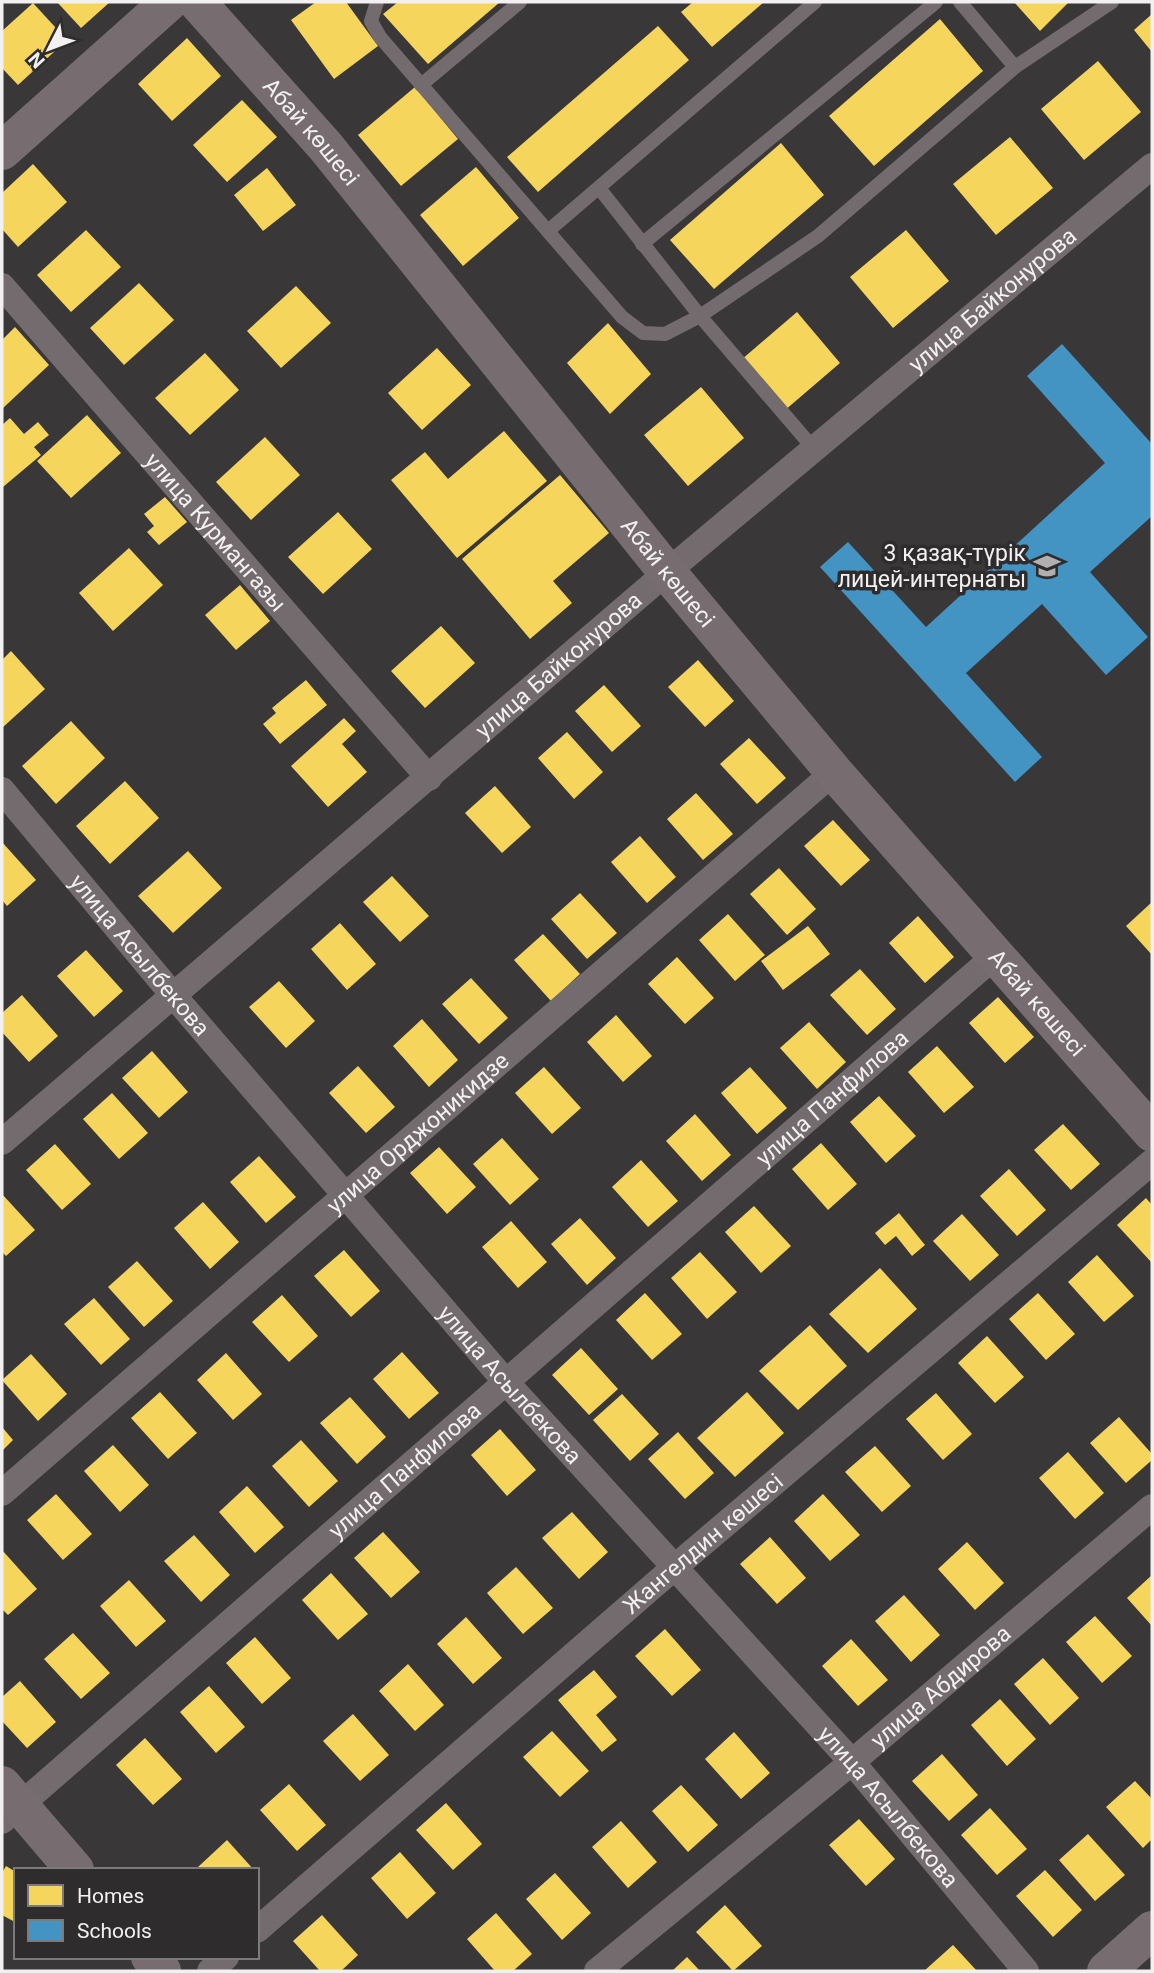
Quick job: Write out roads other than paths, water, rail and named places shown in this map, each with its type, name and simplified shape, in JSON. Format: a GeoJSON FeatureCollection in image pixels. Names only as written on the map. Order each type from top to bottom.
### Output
{"type":"FeatureCollection","features":[{"type":"Feature","properties":{"kind":"main road"},"geometry":{"type":"LineString","coordinates":[[2,151],[169,2]]}},
{"type":"Feature","properties":{"kind":"main road","name":"Абай көшесі"},"geometry":{"type":"LineString","coordinates":[[197,2],[326,147],[667,572],[834,772],[1152,1133]]}},
{"type":"Feature","properties":{"kind":"main road"},"geometry":{"type":"LineString","coordinates":[[7,1804],[73,1868]]}},
{"type":"Feature","properties":{"kind":"main road"},"geometry":{"type":"LineString","coordinates":[[1106,1971],[1152,1930]]}},
{"type":"Feature","properties":{"kind":"street","name":"улица Байконурова"},"geometry":{"type":"LineString","coordinates":[[2,1142],[667,572],[1152,166]]}},
{"type":"Feature","properties":{"kind":"street","name":"улица Курмангазы"},"geometry":{"type":"LineString","coordinates":[[2,286],[429,778]]}},
{"type":"Feature","properties":{"kind":"street","name":"улица Орджоникидзе"},"geometry":{"type":"LineString","coordinates":[[2,1493],[834,772]]}},
{"type":"Feature","properties":{"kind":"street","name":"улица Асылбекова"},"geometry":{"type":"LineString","coordinates":[[3,793],[506,1382],[852,1762],[1026,1971]]}},
{"type":"Feature","properties":{"kind":"street","name":"улица Панфилова"},"geometry":{"type":"LineString","coordinates":[[7,1804],[506,1382],[996,955]]}},
{"type":"Feature","properties":{"kind":"street","name":"Жангелдин көшесі"},"geometry":{"type":"LineString","coordinates":[[259,1928],[676,1566],[1152,1162]]}},
{"type":"Feature","properties":{"kind":"street","name":"улица Абдирова"},"geometry":{"type":"LineString","coordinates":[[597,1971],[852,1762],[1152,1507]]}},
{"type":"Feature","properties":{"kind":"street"},"geometry":{"type":"LineString","coordinates":[[210,1971],[224,1959]]}},
{"type":"Feature","properties":{"kind":"lane"},"geometry":{"type":"LineString","coordinates":[[377,2],[371,20],[380,37],[622,317],[643,333],[665,334],[700,316],[818,236],[1015,67],[1102,4]]}},
{"type":"Feature","properties":{"kind":"lane"},"geometry":{"type":"LineString","coordinates":[[421,85],[520,2]]}},
{"type":"Feature","properties":{"kind":"lane"},"geometry":{"type":"LineString","coordinates":[[548,231],[815,2]]}},
{"type":"Feature","properties":{"kind":"lane"},"geometry":{"type":"LineString","coordinates":[[642,244],[936,2]]}},
{"type":"Feature","properties":{"kind":"lane"},"geometry":{"type":"LineString","coordinates":[[960,2],[1015,67]]}},
{"type":"Feature","properties":{"kind":"lane"},"geometry":{"type":"LineString","coordinates":[[599,188],[700,316],[814,449]]}},
{"type":"Feature","properties":{"kind":"place","name":"3 қазақ-түрік лицей-интернаты"},"geometry":{"type":"Point","coordinates":[1047,566]}}]}
